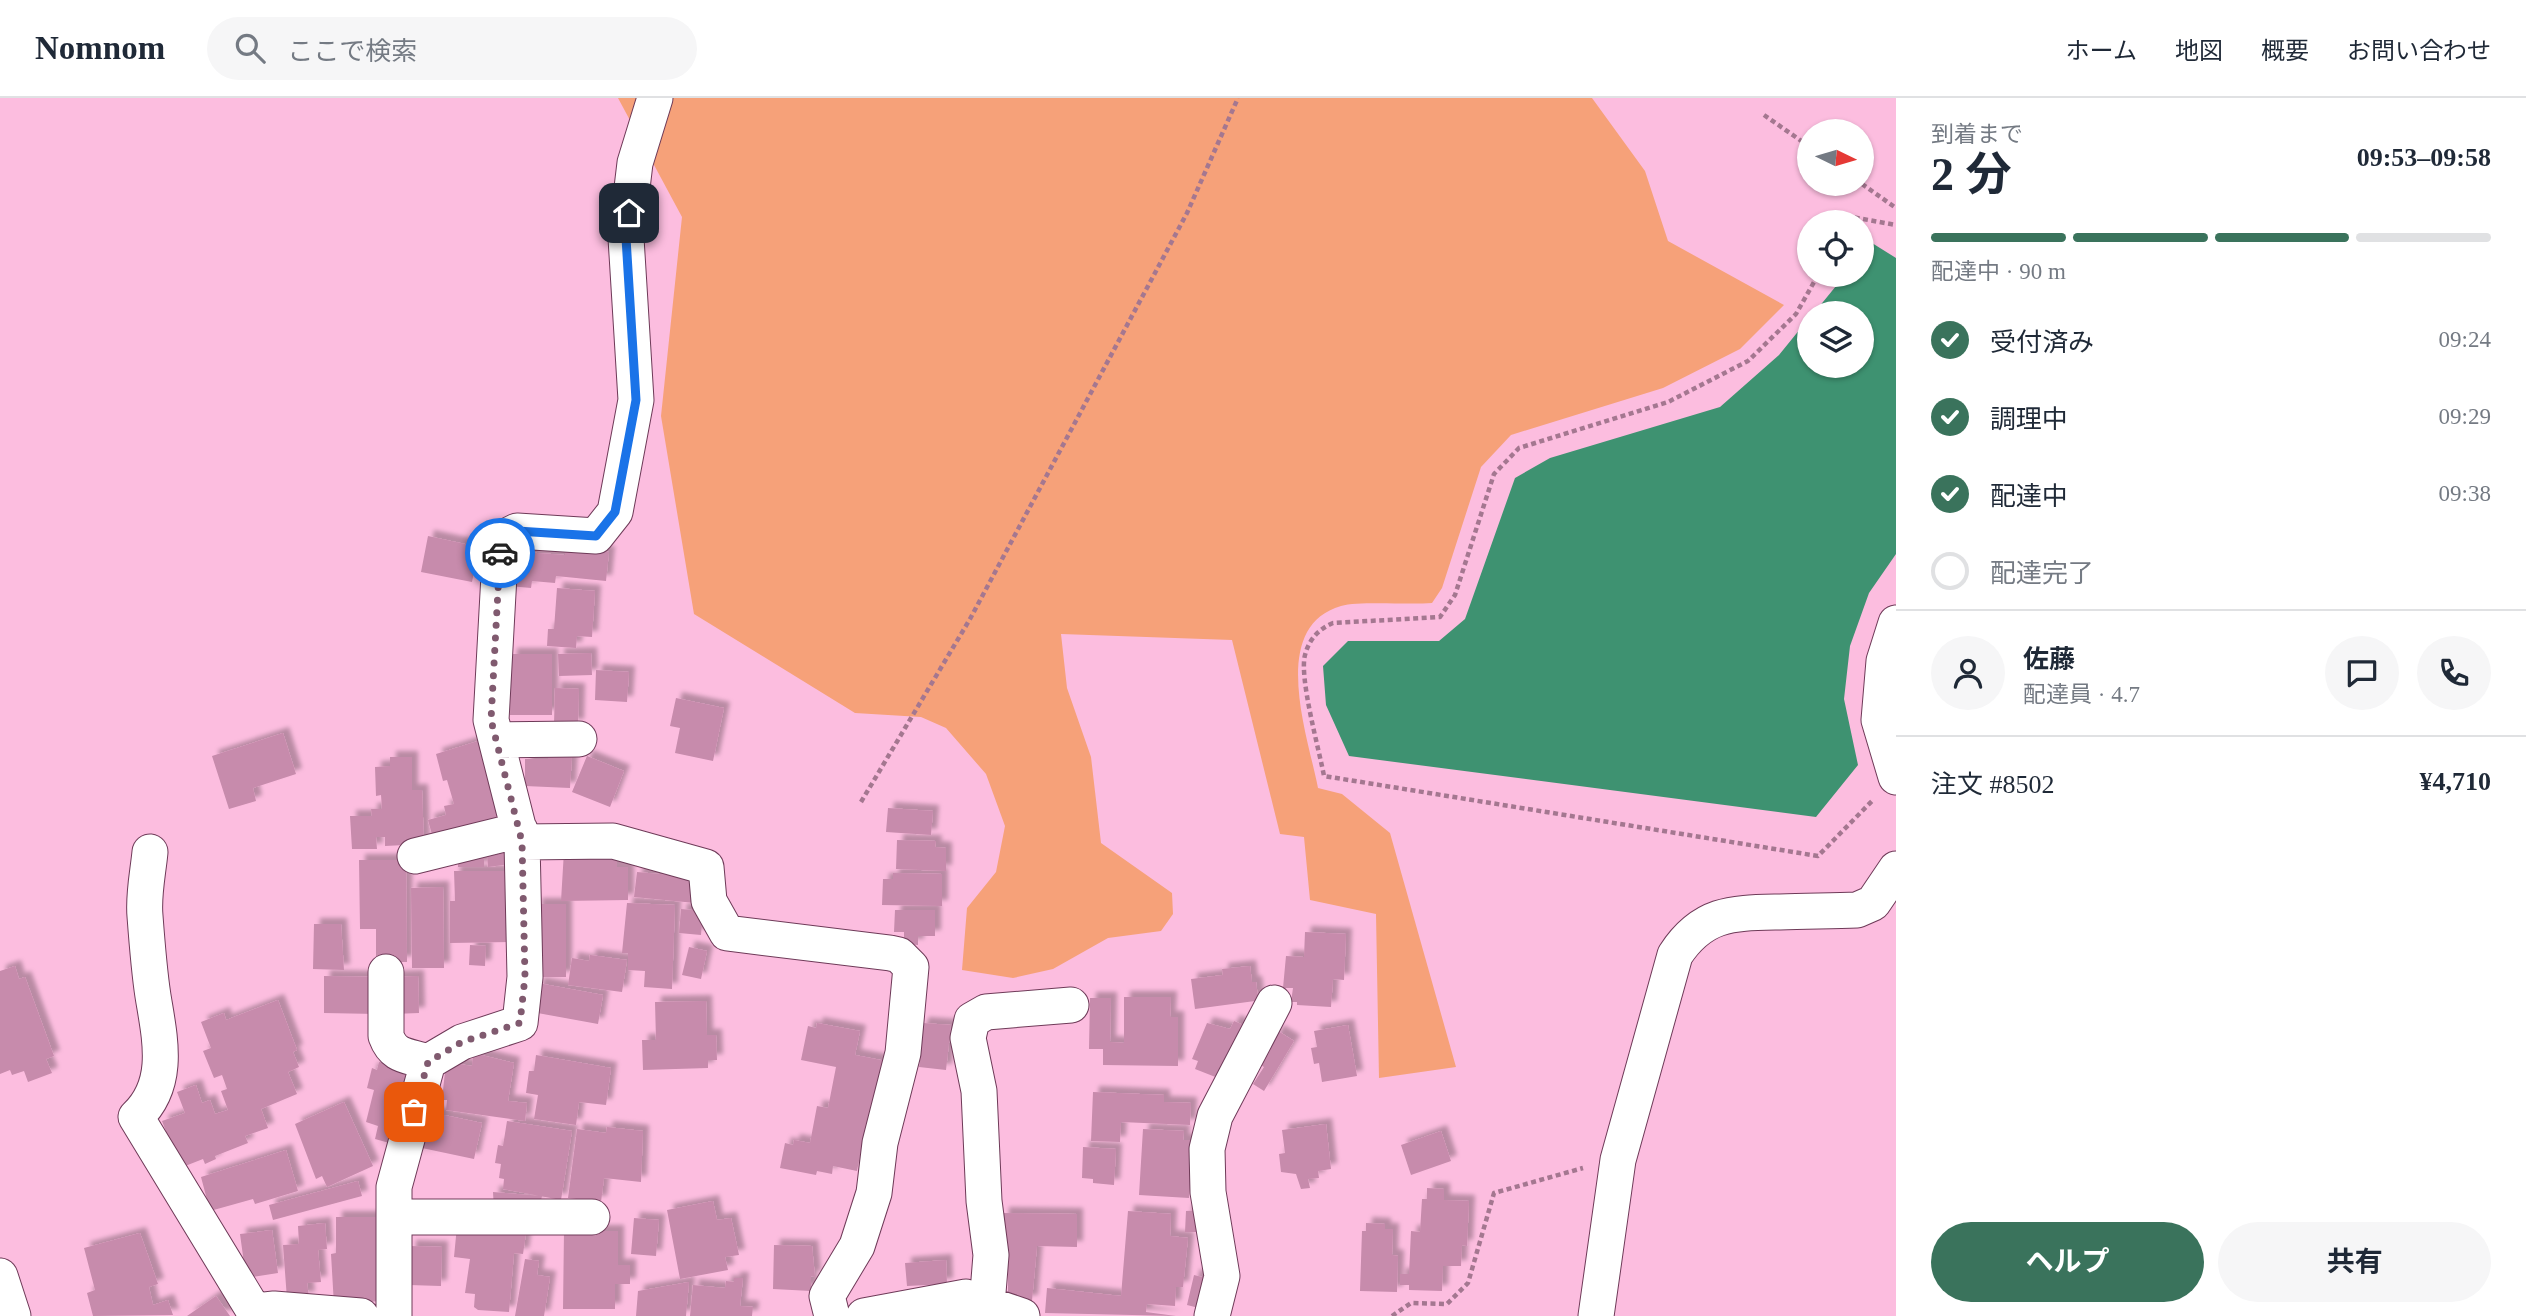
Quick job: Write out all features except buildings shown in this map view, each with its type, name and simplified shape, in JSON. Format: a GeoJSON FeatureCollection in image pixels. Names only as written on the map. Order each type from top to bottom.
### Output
{"type":"FeatureCollection","features":[{"type":"Feature","properties":{"kind":"street"},"geometry":{"type":"LineString","coordinates":[[386,972],[386,1036],[389,1045],[401,1056],[428,1062],[462,1042],[520,1023],[525,977],[521,836],[491,720],[501,539],[517,531],[596,536],[615,512],[636,400],[626,238],[635,163],[655,98]]}},
{"type":"Feature","properties":{"kind":"street"},"geometry":{"type":"LineString","coordinates":[[1896,623],[1884,661],[1879,720],[1896,777]]}},
{"type":"Feature","properties":{"kind":"street"},"geometry":{"type":"LineString","coordinates":[[497,740],[579,739]]}},
{"type":"Feature","properties":{"kind":"street"},"geometry":{"type":"LineString","coordinates":[[415,856],[521,836],[613,841],[706,867],[709,901],[727,933],[890,953],[900,955],[911,967],[903,1053],[895,1095],[880,1143],[874,1193],[857,1246],[827,1296],[832,1316]]}},
{"type":"Feature","properties":{"kind":"street"},"geometry":{"type":"LineString","coordinates":[[150,852],[145,913],[153,998],[159,1017],[160,1071],[155,1094],[136,1117],[252,1313],[274,1309],[361,1316]]}},
{"type":"Feature","properties":{"kind":"street"},"geometry":{"type":"LineString","coordinates":[[1596,1316],[1618,1160],[1675,955],[1685,939],[1699,927],[1730,914],[1857,910],[1873,903],[1896,869]]}},
{"type":"Feature","properties":{"kind":"street"},"geometry":{"type":"LineString","coordinates":[[1212,1316],[1222,1276],[1208,1192],[1207,1149],[1215,1116],[1274,1003]]}},
{"type":"Feature","properties":{"kind":"street"},"geometry":{"type":"LineString","coordinates":[[987,1305],[991,1255],[984,1201],[979,1091],[969,1029],[972,1020],[986,1012],[1071,1005]]}},
{"type":"Feature","properties":{"kind":"street"},"geometry":{"type":"LineString","coordinates":[[394,1316],[394,1187],[428,1062]]}},
{"type":"Feature","properties":{"kind":"street"},"geometry":{"type":"LineString","coordinates":[[394,1217],[592,1217]]}},
{"type":"Feature","properties":{"kind":"street"},"geometry":{"type":"LineString","coordinates":[[0,1276],[13,1316]]}},
{"type":"Feature","properties":{"kind":"street"},"geometry":{"type":"LineString","coordinates":[[864,1316],[966,1297],[1022,1316]]}},
{"type":"Feature","properties":{"kind":"path"},"geometry":{"type":"LineString","coordinates":[[862,802],[970,619],[1187,213],[1238,98]]}},
{"type":"Feature","properties":{"kind":"path"},"geometry":{"type":"LineString","coordinates":[[1764,115],[1797,138]]}},
{"type":"Feature","properties":{"kind":"path"},"geometry":{"type":"LineString","coordinates":[[1874,192],[1896,208]]}},
{"type":"Feature","properties":{"kind":"path"},"geometry":{"type":"LineString","coordinates":[[1874,221],[1896,225]]}},
{"type":"Feature","properties":{"kind":"path"},"geometry":{"type":"LineString","coordinates":[[1811,287],[1796,314],[1748,361],[1668,402],[1519,448],[1494,474],[1455,595],[1440,617],[1333,623],[1324,627],[1309,645],[1304,669],[1324,776],[1818,856],[1896,777]]}},
{"type":"Feature","properties":{"kind":"path"},"geometry":{"type":"LineString","coordinates":[[1392,1316],[1411,1303],[1447,1304],[1468,1283],[1494,1193],[1555,1174],[1618,1160]]}},
{"type":"Feature","properties":{"kind":"shaded area"},"geometry":{"type":"Polygon","coordinates":[[[618,98],[1592,98],[1645,171],[1668,241],[1784,305],[1740,349],[1663,388],[1511,435],[1481,467],[1442,588],[1432,603],[1341,606],[1319,618],[1305,636],[1299,659],[1298,685],[1318,788],[1342,794],[1390,833],[1456,1067],[1379,1078],[1376,914],[1310,900],[1304,837],[1280,834],[1232,640],[1061,634],[1067,688],[1091,757],[1101,843],[1172,893],[1173,914],[1161,931],[1108,938],[1053,969],[1013,978],[962,970],[967,908],[996,872],[1005,826],[986,774],[946,728],[921,717],[855,713],[694,614],[661,416],[682,217],[618,98]]]}},
{"type":"Feature","properties":{"kind":"shaded area"},"geometry":{"type":"Polygon","coordinates":[[[1874,244],[1896,258],[1896,554],[1869,593],[1850,646],[1844,699],[1858,765],[1816,817],[1349,756],[1326,705],[1323,666],[1348,641],[1439,641],[1465,619],[1515,478],[1550,458],[1720,407],[1779,355],[1797,333],[1797,378],[1874,378],[1874,301],[1824,301],[1835,287],[1874,287],[1874,244]]]}},
{"type":"Feature","properties":{"kind":"way so far"},"geometry":{"type":"LineString","coordinates":[[414,1112],[428,1062],[462,1042],[520,1023],[525,977],[525,880],[522,842],[491,720],[500,553]]}},
{"type":"Feature","properties":{"kind":"route"},"geometry":{"type":"LineString","coordinates":[[500,553],[501,539],[517,531],[596,536],[615,512],[636,400],[626,238],[629,213]]}}]}
